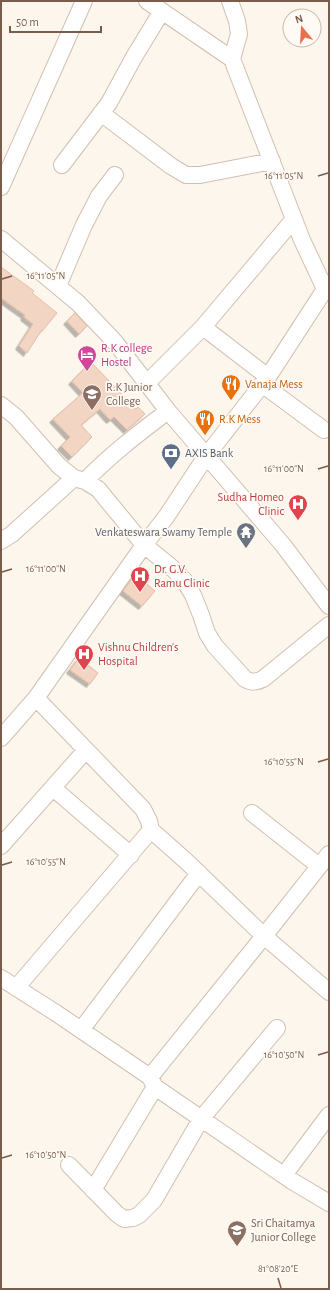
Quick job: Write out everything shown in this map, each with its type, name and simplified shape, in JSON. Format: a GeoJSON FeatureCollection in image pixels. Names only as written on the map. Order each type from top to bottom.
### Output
{"type":"FeatureCollection","features":[{"type":"Feature","properties":{"kind":"street"},"geometry":{"type":"LineString","coordinates":[[1,187],[84,1]]}},
{"type":"Feature","properties":{"kind":"street"},"geometry":{"type":"LineString","coordinates":[[1,738],[36,698],[166,516],[207,455],[265,381],[327,286],[302,240],[232,58],[147,1]]}},
{"type":"Feature","properties":{"kind":"street"},"geometry":{"type":"LineString","coordinates":[[230,1],[237,21],[239,34],[232,58]]}},
{"type":"Feature","properties":{"kind":"street"},"geometry":{"type":"LineString","coordinates":[[62,165],[108,103],[162,11]]}},
{"type":"Feature","properties":{"kind":"street"},"geometry":{"type":"LineString","coordinates":[[101,112],[171,166],[186,174],[200,175],[272,162]]}},
{"type":"Feature","properties":{"kind":"street"},"geometry":{"type":"LineString","coordinates":[[58,286],[84,225],[99,196],[116,175]]}},
{"type":"Feature","properties":{"kind":"street"},"geometry":{"type":"LineString","coordinates":[[147,383],[204,328],[294,219]]}},
{"type":"Feature","properties":{"kind":"street"},"geometry":{"type":"LineString","coordinates":[[1,239],[78,302],[116,342],[168,411],[283,545],[329,606]]}},
{"type":"Feature","properties":{"kind":"street"},"geometry":{"type":"LineString","coordinates":[[204,328],[324,430]]}},
{"type":"Feature","properties":{"kind":"street"},"geometry":{"type":"LineString","coordinates":[[1,405],[16,417],[59,466],[79,480],[98,489],[144,545],[170,566],[184,580],[193,595],[202,615],[207,633],[214,646],[245,679],[250,682],[256,682],[263,678],[329,625]]}},
{"type":"Feature","properties":{"kind":"street"},"geometry":{"type":"LineString","coordinates":[[1,541],[12,534],[79,480],[102,464],[168,411]]}},
{"type":"Feature","properties":{"kind":"street"},"geometry":{"type":"LineString","coordinates":[[36,698],[143,809],[149,821],[151,830],[199,873],[264,936],[329,992]]}},
{"type":"Feature","properties":{"kind":"street"},"geometry":{"type":"LineString","coordinates":[[1,846],[86,750]]}},
{"type":"Feature","properties":{"kind":"street"},"geometry":{"type":"LineString","coordinates":[[53,788],[131,855]]}},
{"type":"Feature","properties":{"kind":"street"},"geometry":{"type":"LineString","coordinates":[[93,1190],[153,1082],[324,860],[252,813]]}},
{"type":"Feature","properties":{"kind":"street"},"geometry":{"type":"LineString","coordinates":[[16,988],[151,830]]}},
{"type":"Feature","properties":{"kind":"street"},"geometry":{"type":"LineString","coordinates":[[81,1030],[199,873]]}},
{"type":"Feature","properties":{"kind":"street"},"geometry":{"type":"LineString","coordinates":[[1,978],[81,1030],[201,1119],[284,1175],[329,1203]]}},
{"type":"Feature","properties":{"kind":"street"},"geometry":{"type":"LineString","coordinates":[[68,1165],[117,1214],[124,1219],[133,1218],[139,1215],[154,1200],[201,1119],[277,1028]]}},
{"type":"Feature","properties":{"kind":"street"},"geometry":{"type":"LineString","coordinates":[[284,1175],[329,1114]]}},
{"type":"Feature","properties":{"kind":"building"},"geometry":{"type":"Polygon","coordinates":[[[1,267],[34,291],[32,293],[57,313],[41,331],[27,353],[19,346],[33,324],[24,317],[25,315],[1,298],[1,267]]]}},
{"type":"Feature","properties":{"kind":"building"},"geometry":{"type":"Polygon","coordinates":[[[75,313],[87,326],[79,334],[67,321],[75,313]]]}},
{"type":"Feature","properties":{"kind":"building"},"geometry":{"type":"Polygon","coordinates":[[[91,362],[136,409],[138,407],[145,414],[127,430],[114,417],[110,420],[100,409],[81,425],[92,437],[72,457],[61,446],[70,437],[53,419],[83,393],[72,381],[91,362]]]}},
{"type":"Feature","properties":{"kind":"building"},"geometry":{"type":"Polygon","coordinates":[[[135,574],[155,591],[142,606],[123,591],[135,574]]]}},
{"type":"Feature","properties":{"kind":"building"},"geometry":{"type":"Polygon","coordinates":[[[79,658],[98,673],[90,684],[70,670],[79,658]]]}},
{"type":"Feature","properties":{"kind":"place","name":"R.K college Hostel"},"geometry":{"type":"Point","coordinates":[87,372]}},
{"type":"Feature","properties":{"kind":"place","name":"Vanaja Mess"},"geometry":{"type":"Point","coordinates":[231,401]}},
{"type":"Feature","properties":{"kind":"place","name":"R.K Junior College"},"geometry":{"type":"Point","coordinates":[92,411]}},
{"type":"Feature","properties":{"kind":"place","name":"R.K Mess"},"geometry":{"type":"Point","coordinates":[205,436]}},
{"type":"Feature","properties":{"kind":"place","name":"AXIS Bank"},"geometry":{"type":"Point","coordinates":[171,470]}},
{"type":"Feature","properties":{"kind":"place","name":"Sudha Homeo Clinic"},"geometry":{"type":"Point","coordinates":[298,521]}},
{"type":"Feature","properties":{"kind":"place","name":"Venkateswara Swamy Temple"},"geometry":{"type":"Point","coordinates":[246,549]}},
{"type":"Feature","properties":{"kind":"place","name":"Dr. G.V. Ramu Clinic"},"geometry":{"type":"Point","coordinates":[140,593]}},
{"type":"Feature","properties":{"kind":"place","name":"Vishnu Children's Hospital"},"geometry":{"type":"Point","coordinates":[84,671]}},
{"type":"Feature","properties":{"kind":"place","name":"Sri Chaitamya Junior College"},"geometry":{"type":"Point","coordinates":[237,1247]}}]}
